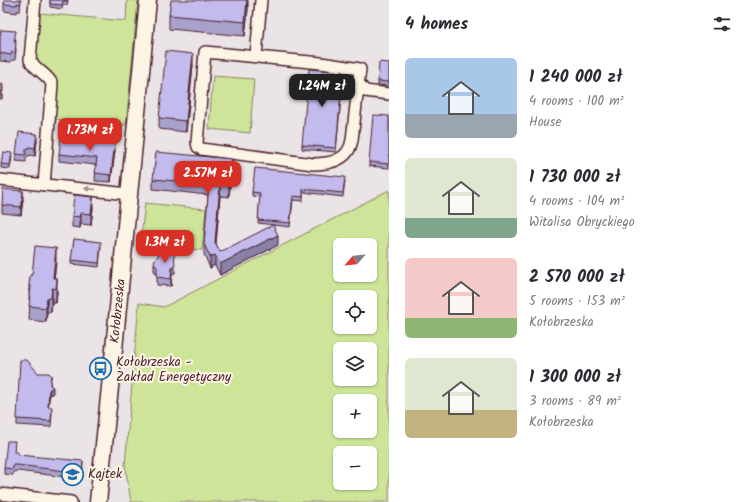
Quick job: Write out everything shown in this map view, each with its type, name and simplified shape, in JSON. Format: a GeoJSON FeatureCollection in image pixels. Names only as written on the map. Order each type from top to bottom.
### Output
{"type":"FeatureCollection","features":[{"type":"Feature","properties":{"kind":"main road","name":"Kołobrzeska"},"geometry":{"type":"LineString","coordinates":[[98,502],[148,0]]}},
{"type":"Feature","properties":{"kind":"street"},"geometry":{"type":"LineString","coordinates":[[35,0],[30,60],[52,84],[44,185]]}},
{"type":"Feature","properties":{"kind":"street"},"geometry":{"type":"LineString","coordinates":[[256,56],[261,0]]}},
{"type":"Feature","properties":{"kind":"street"},"geometry":{"type":"LineString","coordinates":[[206,52],[256,56],[360,69],[360,85],[352,146],[345,156],[330,163],[313,164],[198,148],[197,142],[206,52]]}},
{"type":"Feature","properties":{"kind":"street"},"geometry":{"type":"LineString","coordinates":[[360,85],[365,90],[389,94]]}},
{"type":"Feature","properties":{"kind":"street"},"geometry":{"type":"LineString","coordinates":[[0,180],[128,194]]}},
{"type":"Feature","properties":{"kind":"street"},"geometry":{"type":"LineString","coordinates":[[0,494],[71,502]]}},
{"type":"Feature","properties":{"kind":"green space"},"geometry":{"type":"Polygon","coordinates":[[[127,0],[138,0],[126,125],[53,119],[56,85],[35,61],[39,13],[126,21],[127,0]]]}},
{"type":"Feature","properties":{"kind":"green space"},"geometry":{"type":"Polygon","coordinates":[[[213,76],[254,79],[250,133],[209,129],[213,76]]]}},
{"type":"Feature","properties":{"kind":"green space"},"geometry":{"type":"Polygon","coordinates":[[[389,190],[389,502],[131,502],[125,465],[139,303],[164,307],[389,190]]]}},
{"type":"Feature","properties":{"kind":"green space"},"geometry":{"type":"Polygon","coordinates":[[[145,203],[206,209],[202,250],[140,245],[145,203]]]}},
{"type":"Feature","properties":{"kind":"building"},"geometry":{"type":"Polygon","coordinates":[[[4,0],[21,0],[20,4],[17,3],[17,5],[4,4],[4,0]]]}},
{"type":"Feature","properties":{"kind":"building"},"geometry":{"type":"Polygon","coordinates":[[[50,0],[67,1],[63,1],[62,5],[50,4],[50,0]]]}},
{"type":"Feature","properties":{"kind":"building"},"geometry":{"type":"Polygon","coordinates":[[[171,0],[247,0],[245,22],[169,15],[171,0]]]}},
{"type":"Feature","properties":{"kind":"building"},"geometry":{"type":"Polygon","coordinates":[[[1,30],[16,31],[14,42],[16,42],[15,53],[12,52],[11,55],[0,53],[1,30]]]}},
{"type":"Feature","properties":{"kind":"building"},"geometry":{"type":"Polygon","coordinates":[[[166,51],[193,54],[186,121],[159,118],[166,51]]]}},
{"type":"Feature","properties":{"kind":"building"},"geometry":{"type":"Polygon","coordinates":[[[379,62],[389,63],[389,82],[378,81],[379,62]]]}},
{"type":"Feature","properties":{"kind":"building"},"geometry":{"type":"Polygon","coordinates":[[[309,69],[343,72],[336,148],[302,145],[309,69]]]}},
{"type":"Feature","properties":{"kind":"building"},"geometry":{"type":"Polygon","coordinates":[[[0,83],[3,84],[2,95],[0,95],[0,83]]]}},
{"type":"Feature","properties":{"kind":"building"},"geometry":{"type":"Polygon","coordinates":[[[373,115],[389,116],[389,164],[369,162],[373,115]]]}},
{"type":"Feature","properties":{"kind":"building"},"geometry":{"type":"Polygon","coordinates":[[[19,132],[37,134],[35,148],[29,147],[26,149],[26,155],[16,154],[19,132]]]}},
{"type":"Feature","properties":{"kind":"building"},"geometry":{"type":"Polygon","coordinates":[[[61,136],[115,142],[111,175],[95,173],[97,158],[59,154],[61,136]]]}},
{"type":"Feature","properties":{"kind":"building"},"geometry":{"type":"Polygon","coordinates":[[[3,152],[12,153],[10,165],[1,164],[3,152]]]}},
{"type":"Feature","properties":{"kind":"building"},"geometry":{"type":"Polygon","coordinates":[[[156,152],[232,159],[229,186],[220,185],[215,242],[220,252],[273,225],[278,235],[220,264],[215,255],[210,257],[204,244],[209,184],[153,179],[156,152]]]}},
{"type":"Feature","properties":{"kind":"building"},"geometry":{"type":"Polygon","coordinates":[[[255,168],[345,177],[343,193],[303,189],[303,197],[293,196],[290,223],[258,220],[260,193],[252,192],[255,168]]]}},
{"type":"Feature","properties":{"kind":"building"},"geometry":{"type":"Polygon","coordinates":[[[3,189],[23,191],[21,207],[2,205],[3,189]]]}},
{"type":"Feature","properties":{"kind":"building"},"geometry":{"type":"Polygon","coordinates":[[[74,195],[93,197],[91,214],[81,213],[80,217],[72,216],[74,195]]]}},
{"type":"Feature","properties":{"kind":"building"},"geometry":{"type":"Polygon","coordinates":[[[74,239],[101,242],[99,263],[71,260],[74,239]]]}},
{"type":"Feature","properties":{"kind":"building"},"geometry":{"type":"Polygon","coordinates":[[[35,246],[56,248],[53,278],[57,278],[56,289],[52,288],[51,298],[47,298],[46,308],[29,306],[31,286],[29,286],[30,275],[32,275],[35,246]]]}},
{"type":"Feature","properties":{"kind":"building"},"geometry":{"type":"Polygon","coordinates":[[[164,250],[174,253],[175,266],[172,268],[171,279],[157,277],[157,267],[154,264],[155,259],[158,256],[159,251],[164,250]]]}},
{"type":"Feature","properties":{"kind":"building"},"geometry":{"type":"Polygon","coordinates":[[[20,360],[27,360],[38,373],[49,373],[51,375],[50,385],[53,387],[49,390],[48,407],[52,407],[51,421],[17,419],[20,360]]]}},
{"type":"Feature","properties":{"kind":"building"},"geometry":{"type":"Polygon","coordinates":[[[7,441],[15,441],[14,452],[18,452],[18,455],[83,461],[82,470],[80,473],[76,473],[76,477],[66,476],[66,471],[17,465],[13,465],[13,469],[4,468],[7,441]]]}},
{"type":"Feature","properties":{"kind":"place","name":"Kołobrzeska - Zakład Energetyczny"},"geometry":{"type":"Point","coordinates":[101,369]}},
{"type":"Feature","properties":{"kind":"place","name":"Kajtek"},"geometry":{"type":"Point","coordinates":[73,474]}}]}
